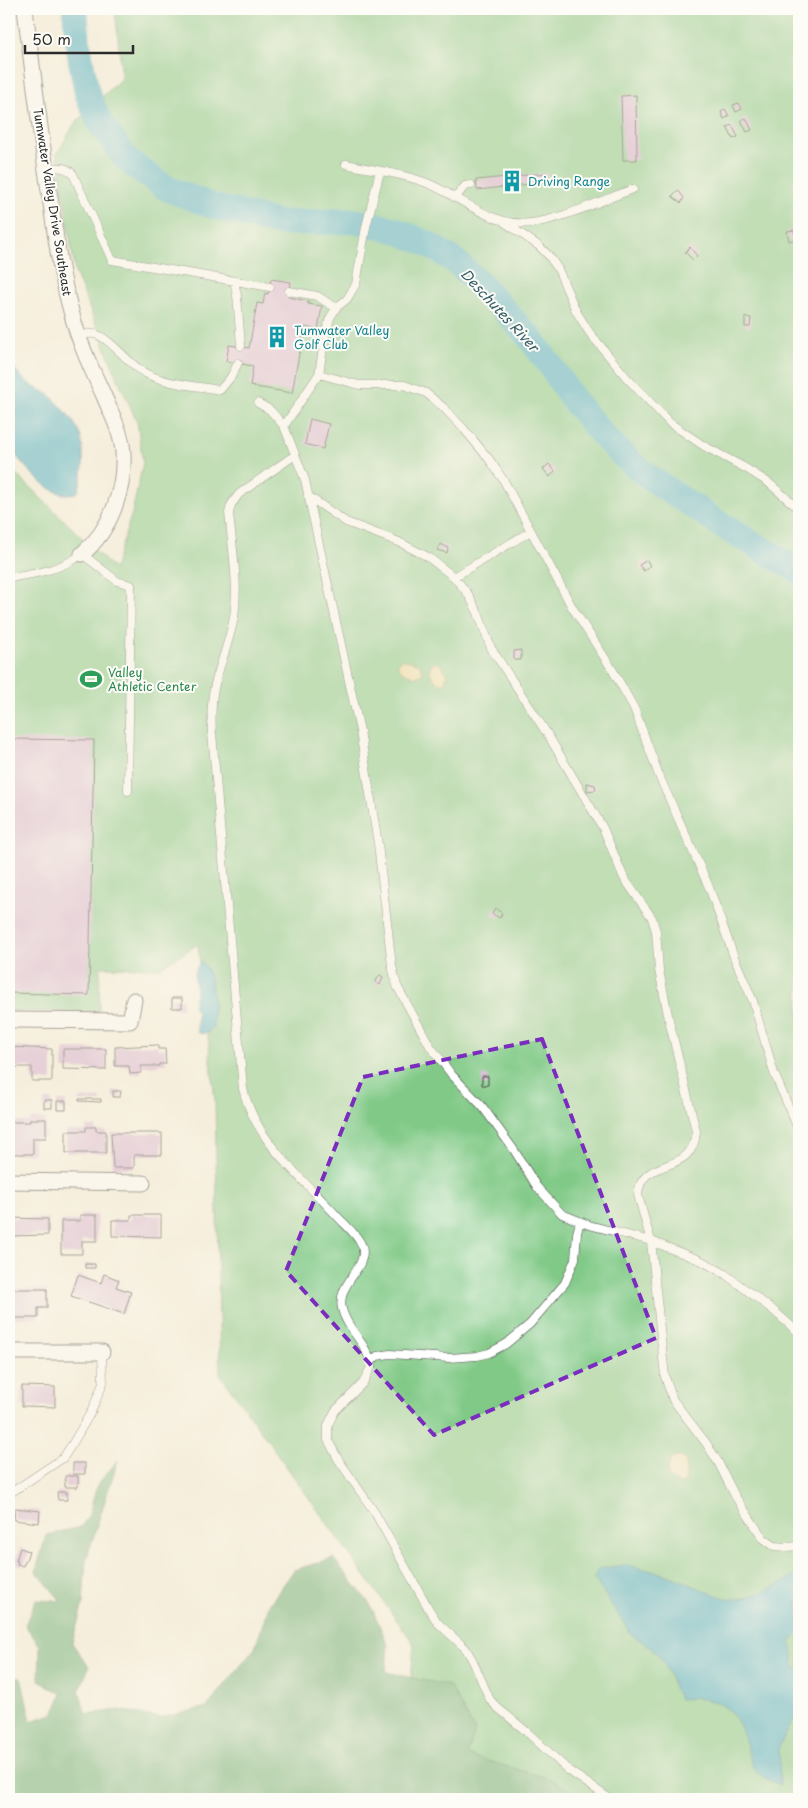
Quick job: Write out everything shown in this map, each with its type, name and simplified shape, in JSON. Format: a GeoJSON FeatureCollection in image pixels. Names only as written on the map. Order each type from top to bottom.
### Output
{"type":"FeatureCollection","features":[{"type":"Feature","properties":{"kind":"street","name":"Tumwater Valley Drive Southeast"},"geometry":{"type":"LineString","coordinates":[[25,9],[45,168],[63,280],[79,336],[115,422],[123,450],[124,464],[120,490],[112,514],[102,532],[82,554]]}},
{"type":"Feature","properties":{"kind":"street"},"geometry":{"type":"LineString","coordinates":[[9,1020],[130,1021],[134,1000]]}},
{"type":"Feature","properties":{"kind":"street"},"geometry":{"type":"LineString","coordinates":[[9,1181],[143,1183]]}},
{"type":"Feature","properties":{"kind":"street"},"geometry":{"type":"LineString","coordinates":[[9,1352],[102,1352]]}},
{"type":"Feature","properties":{"kind":"lane"},"geometry":{"type":"LineString","coordinates":[[346,164],[402,175],[428,184],[494,219],[504,222],[531,223],[549,219],[633,189]]}},
{"type":"Feature","properties":{"kind":"lane"},"geometry":{"type":"LineString","coordinates":[[45,168],[68,169],[73,174],[112,260],[270,288]]}},
{"type":"Feature","properties":{"kind":"lane"},"geometry":{"type":"LineString","coordinates":[[284,426],[319,374],[325,335],[330,318],[336,308],[347,299],[356,284],[380,171]]}},
{"type":"Feature","properties":{"kind":"lane"},"geometry":{"type":"LineString","coordinates":[[455,198],[465,186],[471,185]]}},
{"type":"Feature","properties":{"kind":"lane"},"geometry":{"type":"LineString","coordinates":[[504,222],[539,246],[549,256],[558,269],[576,311],[589,332],[626,378],[670,423],[704,446],[747,468],[769,483],[799,509]]}},
{"type":"Feature","properties":{"kind":"lane"},"geometry":{"type":"LineString","coordinates":[[234,281],[241,346]]}},
{"type":"Feature","properties":{"kind":"lane"},"geometry":{"type":"LineString","coordinates":[[289,291],[317,296],[336,308]]}},
{"type":"Feature","properties":{"kind":"lane"},"geometry":{"type":"LineString","coordinates":[[79,336],[93,333],[103,336],[128,360],[157,379],[220,390],[231,377],[238,363]]}},
{"type":"Feature","properties":{"kind":"lane"},"geometry":{"type":"LineString","coordinates":[[319,374],[350,384],[404,385],[426,393],[459,424],[489,458],[504,481],[572,607],[612,669],[634,708],[660,778],[709,887],[728,941],[753,1000],[774,1073],[799,1131]]}},
{"type":"Feature","properties":{"kind":"lane"},"geometry":{"type":"LineString","coordinates":[[258,403],[270,410],[284,426],[305,480],[360,731],[378,844],[392,966],[397,986],[430,1046],[452,1074],[482,1106],[514,1150],[537,1187],[562,1214],[580,1222],[651,1241],[702,1261],[724,1274],[773,1310],[799,1333]]}},
{"type":"Feature","properties":{"kind":"lane"},"geometry":{"type":"LineString","coordinates":[[295,455],[240,494],[231,505],[229,512],[235,610],[230,635],[215,684],[211,713],[240,1076],[246,1101],[258,1128],[275,1151],[331,1209],[362,1245],[361,1262],[345,1288],[342,1307],[347,1321],[366,1349],[370,1363],[369,1372],[365,1380],[339,1406],[330,1419],[326,1430],[332,1450],[375,1513],[430,1611],[438,1622],[466,1649],[490,1700],[568,1770],[610,1799]]}},
{"type":"Feature","properties":{"kind":"lane"},"geometry":{"type":"LineString","coordinates":[[308,496],[336,517],[400,542],[428,557],[454,577],[474,603],[491,648],[548,735],[596,816],[624,878],[648,910],[654,924],[659,970],[696,1131],[695,1144],[689,1154],[677,1162],[650,1172],[645,1176],[638,1195],[651,1241],[665,1377],[673,1400],[710,1450],[735,1496],[763,1538],[774,1546],[799,1546]]}},
{"type":"Feature","properties":{"kind":"lane"},"geometry":{"type":"LineString","coordinates":[[454,577],[532,531]]}},
{"type":"Feature","properties":{"kind":"lane"},"geometry":{"type":"LineString","coordinates":[[9,578],[58,567],[82,554],[117,581],[131,585],[128,791]]}},
{"type":"Feature","properties":{"kind":"lane"},"geometry":{"type":"LineString","coordinates":[[370,1363],[377,1356],[390,1354],[449,1358],[477,1356],[489,1353],[506,1344],[530,1324],[564,1282],[575,1259],[580,1222]]}},
{"type":"Feature","properties":{"kind":"lane"},"geometry":{"type":"LineString","coordinates":[[9,1494],[63,1458],[73,1443],[92,1410],[103,1383],[102,1352]]}},
{"type":"Feature","properties":{"kind":"highlighted area"},"geometry":{"type":"Polygon","coordinates":[[[542,1039],[656,1338],[434,1435],[286,1271],[363,1077],[542,1039]]]}},
{"type":"Feature","properties":{"kind":"green space"},"geometry":{"type":"Polygon","coordinates":[[[115,9],[799,9],[799,1799],[401,1799],[414,1644],[220,1374],[215,1101],[198,944],[159,968],[100,967],[99,1012],[9,1011],[9,467],[114,569],[132,513],[143,463],[137,422],[75,272],[57,154],[75,123],[122,78],[115,9]]]}},
{"type":"Feature","properties":{"kind":"green space"},"geometry":{"type":"Polygon","coordinates":[[[118,1460],[86,1560],[83,1604],[72,1643],[89,1667],[79,1691],[86,1714],[120,1710],[160,1718],[207,1707],[255,1648],[269,1605],[294,1570],[333,1558],[370,1604],[388,1645],[386,1672],[450,1686],[475,1731],[467,1755],[551,1779],[583,1799],[486,1799],[486,1793],[484,1799],[9,1799],[9,1677],[21,1677],[31,1721],[53,1714],[62,1694],[39,1680],[40,1646],[25,1625],[36,1600],[61,1601],[36,1571],[46,1535],[81,1527],[89,1515],[97,1485],[118,1460]]]}},
{"type":"Feature","properties":{"kind":"sand"},"geometry":{"type":"Polygon","coordinates":[[[402,659],[420,664],[423,674],[416,677],[403,672],[398,666],[402,659]]]}},
{"type":"Feature","properties":{"kind":"sand"},"geometry":{"type":"Polygon","coordinates":[[[437,662],[443,667],[447,675],[445,682],[442,684],[434,680],[430,672],[431,665],[437,662]]]}},
{"type":"Feature","properties":{"kind":"sand"},"geometry":{"type":"Polygon","coordinates":[[[680,1456],[686,1461],[686,1478],[684,1483],[679,1484],[669,1478],[667,1471],[671,1459],[680,1456]]]}},
{"type":"Feature","properties":{"kind":"water"},"geometry":{"type":"Polygon","coordinates":[[[9,358],[13,367],[23,378],[52,397],[78,429],[82,441],[83,463],[82,478],[78,492],[68,494],[48,488],[30,472],[9,447],[9,358]]]}},
{"type":"Feature","properties":{"kind":"water"},"geometry":{"type":"Polygon","coordinates":[[[200,962],[206,967],[209,974],[213,1012],[213,1027],[201,1034],[197,1032],[197,1012],[193,1007],[196,992],[194,973],[200,962]]]}},
{"type":"Feature","properties":{"kind":"water"},"geometry":{"type":"Polygon","coordinates":[[[625,1565],[664,1574],[729,1599],[751,1596],[769,1589],[787,1580],[799,1571],[799,1633],[791,1640],[794,1664],[799,1670],[799,1708],[779,1747],[780,1785],[761,1776],[756,1771],[750,1760],[742,1730],[730,1712],[723,1706],[704,1699],[679,1699],[665,1665],[654,1650],[631,1634],[594,1578],[598,1569],[625,1565]]]}},
{"type":"Feature","properties":{"kind":"building"},"geometry":{"type":"Polygon","coordinates":[[[636,95],[637,160],[623,160],[621,96],[636,95]]]}},
{"type":"Feature","properties":{"kind":"building"},"geometry":{"type":"Polygon","coordinates":[[[739,103],[742,109],[736,112],[733,105],[739,103]]]}},
{"type":"Feature","properties":{"kind":"building"},"geometry":{"type":"Polygon","coordinates":[[[725,109],[729,116],[724,119],[721,112],[725,109]]]}},
{"type":"Feature","properties":{"kind":"building"},"geometry":{"type":"Polygon","coordinates":[[[746,118],[752,130],[747,132],[741,120],[746,118]]]}},
{"type":"Feature","properties":{"kind":"building"},"geometry":{"type":"Polygon","coordinates":[[[732,125],[738,137],[733,139],[727,127],[732,125]]]}},
{"type":"Feature","properties":{"kind":"building","name":"Driving Range"},"geometry":{"type":"Polygon","coordinates":[[[547,173],[548,182],[477,190],[476,180],[547,173]]]}},
{"type":"Feature","properties":{"kind":"building"},"geometry":{"type":"Polygon","coordinates":[[[678,190],[684,198],[681,203],[672,196],[678,190]]]}},
{"type":"Feature","properties":{"kind":"building"},"geometry":{"type":"Polygon","coordinates":[[[794,230],[796,239],[789,241],[787,231],[794,230]]]}},
{"type":"Feature","properties":{"kind":"building"},"geometry":{"type":"Polygon","coordinates":[[[690,247],[697,256],[693,260],[685,252],[690,247]]]}},
{"type":"Feature","properties":{"kind":"building","name":"Tumwater Valley Golf Club"},"geometry":{"type":"Polygon","coordinates":[[[271,279],[291,282],[288,297],[308,301],[308,304],[322,306],[318,330],[304,327],[292,393],[250,386],[253,366],[226,361],[229,345],[249,348],[257,303],[263,304],[265,293],[268,294],[271,279]]]}},
{"type":"Feature","properties":{"kind":"building"},"geometry":{"type":"Polygon","coordinates":[[[745,317],[751,318],[750,327],[745,327],[745,317]]]}},
{"type":"Feature","properties":{"kind":"building"},"geometry":{"type":"Polygon","coordinates":[[[310,419],[329,424],[323,449],[305,444],[310,419]]]}},
{"type":"Feature","properties":{"kind":"building"},"geometry":{"type":"Polygon","coordinates":[[[549,464],[555,471],[550,477],[543,469],[549,464]]]}},
{"type":"Feature","properties":{"kind":"building"},"geometry":{"type":"Polygon","coordinates":[[[441,544],[448,548],[447,553],[437,550],[441,544]]]}},
{"type":"Feature","properties":{"kind":"building"},"geometry":{"type":"Polygon","coordinates":[[[647,560],[650,566],[644,571],[639,565],[647,560]]]}},
{"type":"Feature","properties":{"kind":"building"},"geometry":{"type":"Polygon","coordinates":[[[521,650],[521,660],[514,660],[514,651],[521,650]]]}},
{"type":"Feature","properties":{"kind":"building"},"geometry":{"type":"Polygon","coordinates":[[[9,739],[94,740],[89,995],[9,993],[13,766],[9,766],[9,739]]]}},
{"type":"Feature","properties":{"kind":"building"},"geometry":{"type":"Polygon","coordinates":[[[587,783],[595,785],[596,790],[587,791],[587,783]]]}},
{"type":"Feature","properties":{"kind":"building"},"geometry":{"type":"Polygon","coordinates":[[[495,908],[502,913],[500,918],[492,914],[495,908]]]}},
{"type":"Feature","properties":{"kind":"building"},"geometry":{"type":"Polygon","coordinates":[[[380,975],[383,977],[380,985],[375,982],[380,975]]]}},
{"type":"Feature","properties":{"kind":"building"},"geometry":{"type":"Polygon","coordinates":[[[172,998],[182,998],[182,1008],[172,1008],[172,998]]]}},
{"type":"Feature","properties":{"kind":"building"},"geometry":{"type":"Polygon","coordinates":[[[158,1045],[158,1049],[165,1049],[166,1064],[141,1066],[141,1073],[130,1074],[129,1066],[115,1066],[115,1047],[158,1045]]]}},
{"type":"Feature","properties":{"kind":"building"},"geometry":{"type":"Polygon","coordinates":[[[9,1047],[52,1049],[52,1081],[32,1081],[32,1067],[9,1067],[9,1047]]]}},
{"type":"Feature","properties":{"kind":"building"},"geometry":{"type":"Polygon","coordinates":[[[63,1049],[106,1049],[106,1070],[63,1069],[63,1049]]]}},
{"type":"Feature","properties":{"kind":"building"},"geometry":{"type":"Polygon","coordinates":[[[482,1076],[488,1076],[488,1085],[482,1085],[482,1076]]]}},
{"type":"Feature","properties":{"kind":"building"},"geometry":{"type":"Polygon","coordinates":[[[113,1091],[121,1091],[120,1097],[113,1097],[113,1091]]]}},
{"type":"Feature","properties":{"kind":"building"},"geometry":{"type":"Polygon","coordinates":[[[79,1099],[101,1099],[101,1102],[79,1101],[79,1099]]]}},
{"type":"Feature","properties":{"kind":"building"},"geometry":{"type":"Polygon","coordinates":[[[44,1100],[52,1100],[52,1108],[44,1108],[44,1100]]]}},
{"type":"Feature","properties":{"kind":"building"},"geometry":{"type":"Polygon","coordinates":[[[57,1101],[66,1101],[66,1110],[57,1110],[57,1101]]]}},
{"type":"Feature","properties":{"kind":"building"},"geometry":{"type":"Polygon","coordinates":[[[30,1119],[46,1119],[46,1138],[33,1138],[33,1154],[9,1154],[9,1122],[30,1122],[30,1119]]]}},
{"type":"Feature","properties":{"kind":"building"},"geometry":{"type":"Polygon","coordinates":[[[86,1127],[96,1127],[96,1131],[106,1131],[106,1153],[66,1153],[66,1131],[86,1131],[86,1127]]]}},
{"type":"Feature","properties":{"kind":"building"},"geometry":{"type":"Polygon","coordinates":[[[111,1133],[162,1133],[162,1155],[134,1155],[134,1168],[113,1168],[111,1133]]]}},
{"type":"Feature","properties":{"kind":"building"},"geometry":{"type":"Polygon","coordinates":[[[80,1215],[97,1215],[97,1241],[82,1241],[82,1254],[61,1254],[61,1221],[80,1221],[80,1215]]]}},
{"type":"Feature","properties":{"kind":"building"},"geometry":{"type":"Polygon","coordinates":[[[131,1215],[161,1215],[161,1237],[112,1236],[112,1220],[131,1220],[131,1215]]]}},
{"type":"Feature","properties":{"kind":"building"},"geometry":{"type":"Polygon","coordinates":[[[10,1218],[48,1219],[48,1235],[10,1236],[10,1218]]]}},
{"type":"Feature","properties":{"kind":"building"},"geometry":{"type":"Polygon","coordinates":[[[85,1264],[95,1264],[95,1268],[85,1268],[85,1264]]]}},
{"type":"Feature","properties":{"kind":"building"},"geometry":{"type":"Polygon","coordinates":[[[104,1274],[119,1280],[116,1287],[131,1292],[124,1314],[71,1296],[78,1275],[101,1283],[104,1274]]]}},
{"type":"Feature","properties":{"kind":"building"},"geometry":{"type":"Polygon","coordinates":[[[13,1289],[47,1289],[47,1308],[38,1308],[38,1318],[13,1318],[13,1315],[9,1315],[9,1308],[13,1308],[13,1289]]]}},
{"type":"Feature","properties":{"kind":"building"},"geometry":{"type":"Polygon","coordinates":[[[22,1386],[55,1387],[55,1407],[22,1406],[22,1386]]]}},
{"type":"Feature","properties":{"kind":"building"},"geometry":{"type":"Polygon","coordinates":[[[73,1463],[85,1463],[85,1474],[73,1474],[73,1463]]]}},
{"type":"Feature","properties":{"kind":"building"},"geometry":{"type":"Polygon","coordinates":[[[65,1476],[78,1476],[78,1487],[65,1487],[65,1476]]]}},
{"type":"Feature","properties":{"kind":"building"},"geometry":{"type":"Polygon","coordinates":[[[57,1492],[67,1492],[67,1500],[58,1500],[57,1492]]]}},
{"type":"Feature","properties":{"kind":"building"},"geometry":{"type":"Polygon","coordinates":[[[15,1508],[40,1511],[39,1523],[14,1520],[15,1508]]]}},
{"type":"Feature","properties":{"kind":"building"},"geometry":{"type":"Polygon","coordinates":[[[20,1548],[29,1551],[23,1566],[17,1564],[18,1561],[16,1561],[20,1548]]]}},
{"type":"Feature","properties":{"kind":"waterway","name":"Deschutes River"},"geometry":{"type":"LineString","coordinates":[[75,9],[78,45],[87,93],[100,123],[127,160],[166,188],[212,206],[280,223],[354,221],[395,230],[426,243],[455,261],[481,285],[530,338],[573,400],[606,439],[628,460],[649,477],[718,523],[799,571]]}},
{"type":"Feature","properties":{"kind":"place","name":"Driving Range"},"geometry":{"type":"Point","coordinates":[512,181]}},
{"type":"Feature","properties":{"kind":"place","name":"Tumwater Valley Golf Club"},"geometry":{"type":"Point","coordinates":[277,337]}},
{"type":"Feature","properties":{"kind":"place","name":"Valley Athletic Center"},"geometry":{"type":"Point","coordinates":[91,679]}}]}
